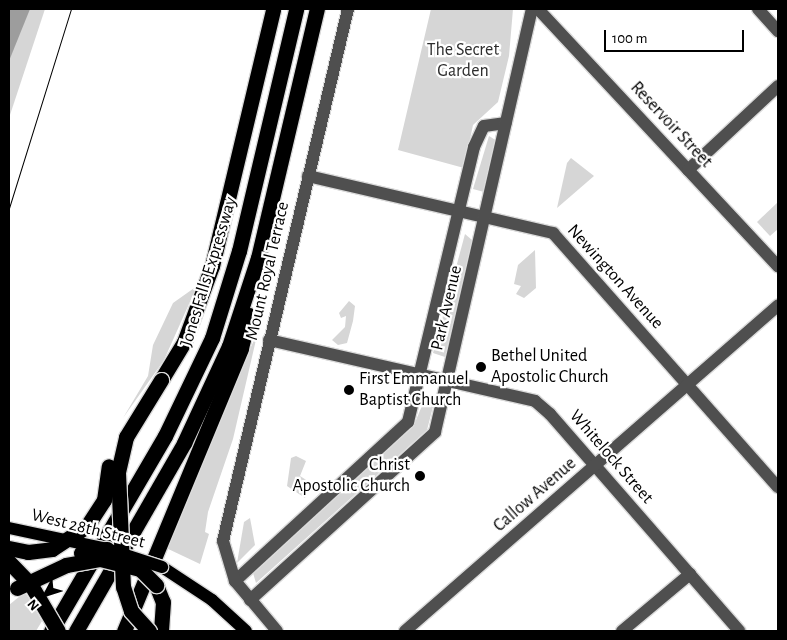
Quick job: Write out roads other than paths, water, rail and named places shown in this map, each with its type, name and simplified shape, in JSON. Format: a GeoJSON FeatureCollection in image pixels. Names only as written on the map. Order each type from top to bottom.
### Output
{"type":"FeatureCollection","features":[{"type":"Feature","properties":{"kind":"highway"},"geometry":{"type":"LineString","coordinates":[[148,631],[131,611],[123,587],[118,472],[126,437],[184,342],[212,266],[273,9]]}},
{"type":"Feature","properties":{"kind":"highway"},"geometry":{"type":"LineString","coordinates":[[276,87],[286,9]]}},
{"type":"Feature","properties":{"kind":"highway","name":"Jones Falls Expressway"},"geometry":{"type":"LineString","coordinates":[[52,631],[196,376],[224,301],[250,203],[296,9]]}},
{"type":"Feature","properties":{"kind":"highway"},"geometry":{"type":"LineString","coordinates":[[124,631],[241,348],[258,258],[319,9]]}},
{"type":"Feature","properties":{"kind":"highway"},"geometry":{"type":"LineString","coordinates":[[76,631],[214,384],[258,258]]}},
{"type":"Feature","properties":{"kind":"highway"},"geometry":{"type":"LineString","coordinates":[[9,548],[28,552],[58,546],[94,518],[107,490],[115,445],[161,380]]}},
{"type":"Feature","properties":{"kind":"highway"},"geometry":{"type":"LineString","coordinates":[[13,591],[52,564],[107,548]]}},
{"type":"Feature","properties":{"kind":"highway"},"geometry":{"type":"LineString","coordinates":[[13,591],[66,565],[100,560],[140,569],[156,585],[163,602],[161,631]]}},
{"type":"Feature","properties":{"kind":"highway"},"geometry":{"type":"LineString","coordinates":[[9,562],[31,585],[58,631]]}},
{"type":"Feature","properties":{"kind":"main road","name":"West 28th Street"},"geometry":{"type":"LineString","coordinates":[[9,528],[107,548],[162,567],[195,586],[246,631]]}},
{"type":"Feature","properties":{"kind":"street","name":"Mount Royal Terrace"},"geometry":{"type":"LineString","coordinates":[[235,581],[222,541],[348,9]]}},
{"type":"Feature","properties":{"kind":"street","name":"Park Avenue"},"geometry":{"type":"LineString","coordinates":[[250,600],[435,432],[532,9]]}},
{"type":"Feature","properties":{"kind":"street","name":"Reservoir Street"},"geometry":{"type":"LineString","coordinates":[[538,9],[778,266]]}},
{"type":"Feature","properties":{"kind":"street"},"geometry":{"type":"LineString","coordinates":[[758,9],[778,31]]}},
{"type":"Feature","properties":{"kind":"street"},"geometry":{"type":"LineString","coordinates":[[688,170],[778,86]]}},
{"type":"Feature","properties":{"kind":"street","name":"Park Avenue"},"geometry":{"type":"LineString","coordinates":[[235,581],[408,422],[479,133],[489,123],[506,123]]}},
{"type":"Feature","properties":{"kind":"street","name":"Newington Avenue"},"geometry":{"type":"LineString","coordinates":[[308,176],[559,237],[778,487]]}},
{"type":"Feature","properties":{"kind":"street","name":"Callow Avenue"},"geometry":{"type":"LineString","coordinates":[[405,631],[778,306]]}},
{"type":"Feature","properties":{"kind":"street","name":"Whitelock Street"},"geometry":{"type":"LineString","coordinates":[[269,340],[534,401],[596,465],[739,631]]}},
{"type":"Feature","properties":{"kind":"street"},"geometry":{"type":"LineString","coordinates":[[622,631],[690,574]]}},
{"type":"Feature","properties":{"kind":"street"},"geometry":{"type":"LineString","coordinates":[[235,581],[277,631]]}},
{"type":"Feature","properties":{"kind":"tram line"},"geometry":{"type":"LineString","coordinates":[[9,208],[71,9]]}},
{"type":"Feature","properties":{"kind":"place","name":"Bethel United Apostolic Church"},"geometry":{"type":"Point","coordinates":[481,367]}},
{"type":"Feature","properties":{"kind":"place","name":"First Emmanuel Baptist Church"},"geometry":{"type":"Point","coordinates":[349,390]}},
{"type":"Feature","properties":{"kind":"place","name":"Christ Apostolic Church"},"geometry":{"type":"Point","coordinates":[420,476]}},
{"type":"Feature","properties":{"kind":"park label","name":"The Secret Garden"},"geometry":{"type":"Point","coordinates":[463,61]}}]}
